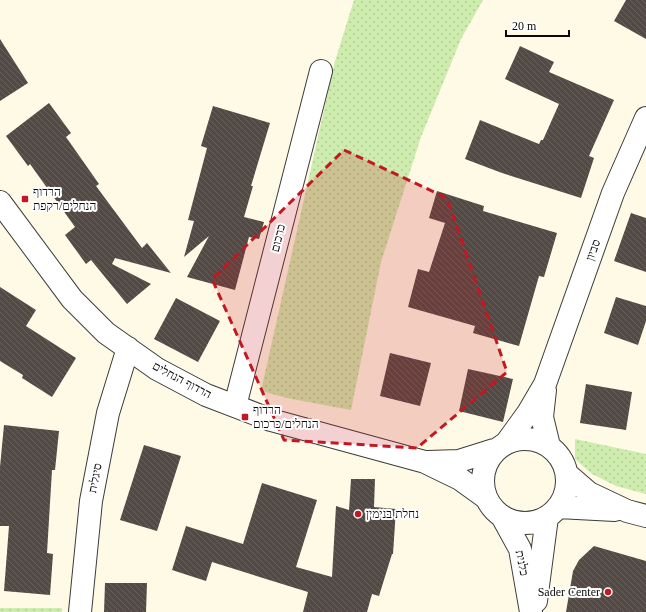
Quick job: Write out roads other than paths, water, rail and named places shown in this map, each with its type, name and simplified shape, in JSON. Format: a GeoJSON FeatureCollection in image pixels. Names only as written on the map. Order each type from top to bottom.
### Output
{"type":"FeatureCollection","features":[{"type":"Feature","properties":{"kind":"street","name":"כרכום"},"geometry":{"type":"LineString","coordinates":[[235,406],[321,71]]}},
{"type":"Feature","properties":{"kind":"street","name":"סביון"},"geometry":{"type":"LineString","coordinates":[[501,446],[528,413],[545,384],[613,194],[646,118]]}},
{"type":"Feature","properties":{"kind":"street","name":"הרדוף הנחלים"},"geometry":{"type":"LineString","coordinates":[[0,202],[72,299],[106,333],[164,373],[206,395],[271,420],[425,462],[460,479],[485,497]]}},
{"type":"Feature","properties":{"kind":"street","name":"סיגלית"},"geometry":{"type":"LineString","coordinates":[[80,612],[91,501],[108,413],[128,348]]}},
{"type":"Feature","properties":{"kind":"street","name":"סביון"},"geometry":{"type":"LineString","coordinates":[[545,384],[542,417],[549,446]]}},
{"type":"Feature","properties":{"kind":"street"},"geometry":{"type":"LineString","coordinates":[[521,438],[536,439],[549,446],[560,458],[566,474],[567,486],[564,497],[552,512],[536,522],[514,522],[503,518],[492,509],[485,497],[482,485],[483,472],[487,460],[501,446],[521,438]]}},
{"type":"Feature","properties":{"kind":"street","name":"הרדוף הנחלים"},"geometry":{"type":"LineString","coordinates":[[425,462],[459,461],[501,446]]}},
{"type":"Feature","properties":{"kind":"street"},"geometry":{"type":"LineString","coordinates":[[566,474],[589,493],[636,514]]}},
{"type":"Feature","properties":{"kind":"street"},"geometry":{"type":"LineString","coordinates":[[552,512],[636,514]]}},
{"type":"Feature","properties":{"kind":"street","name":"כלנית"},"geometry":{"type":"LineString","coordinates":[[535,612],[552,512]]}},
{"type":"Feature","properties":{"kind":"street","name":"כלנית"},"geometry":{"type":"LineString","coordinates":[[503,518],[520,549],[531,612]]}},
{"type":"Feature","properties":{"kind":"place","name":"הרדוף הנחלים/רקפת"},"geometry":{"type":"Point","coordinates":[25,199]}},
{"type":"Feature","properties":{"kind":"place","name":"הרדוף הנחלים/כרכום"},"geometry":{"type":"Point","coordinates":[245,417]}},
{"type":"Feature","properties":{"kind":"place","name":"נחלת בנימין"},"geometry":{"type":"Point","coordinates":[358,514]}},
{"type":"Feature","properties":{"kind":"place","name":"Sader Center"},"geometry":{"type":"Point","coordinates":[608,592]}}]}
